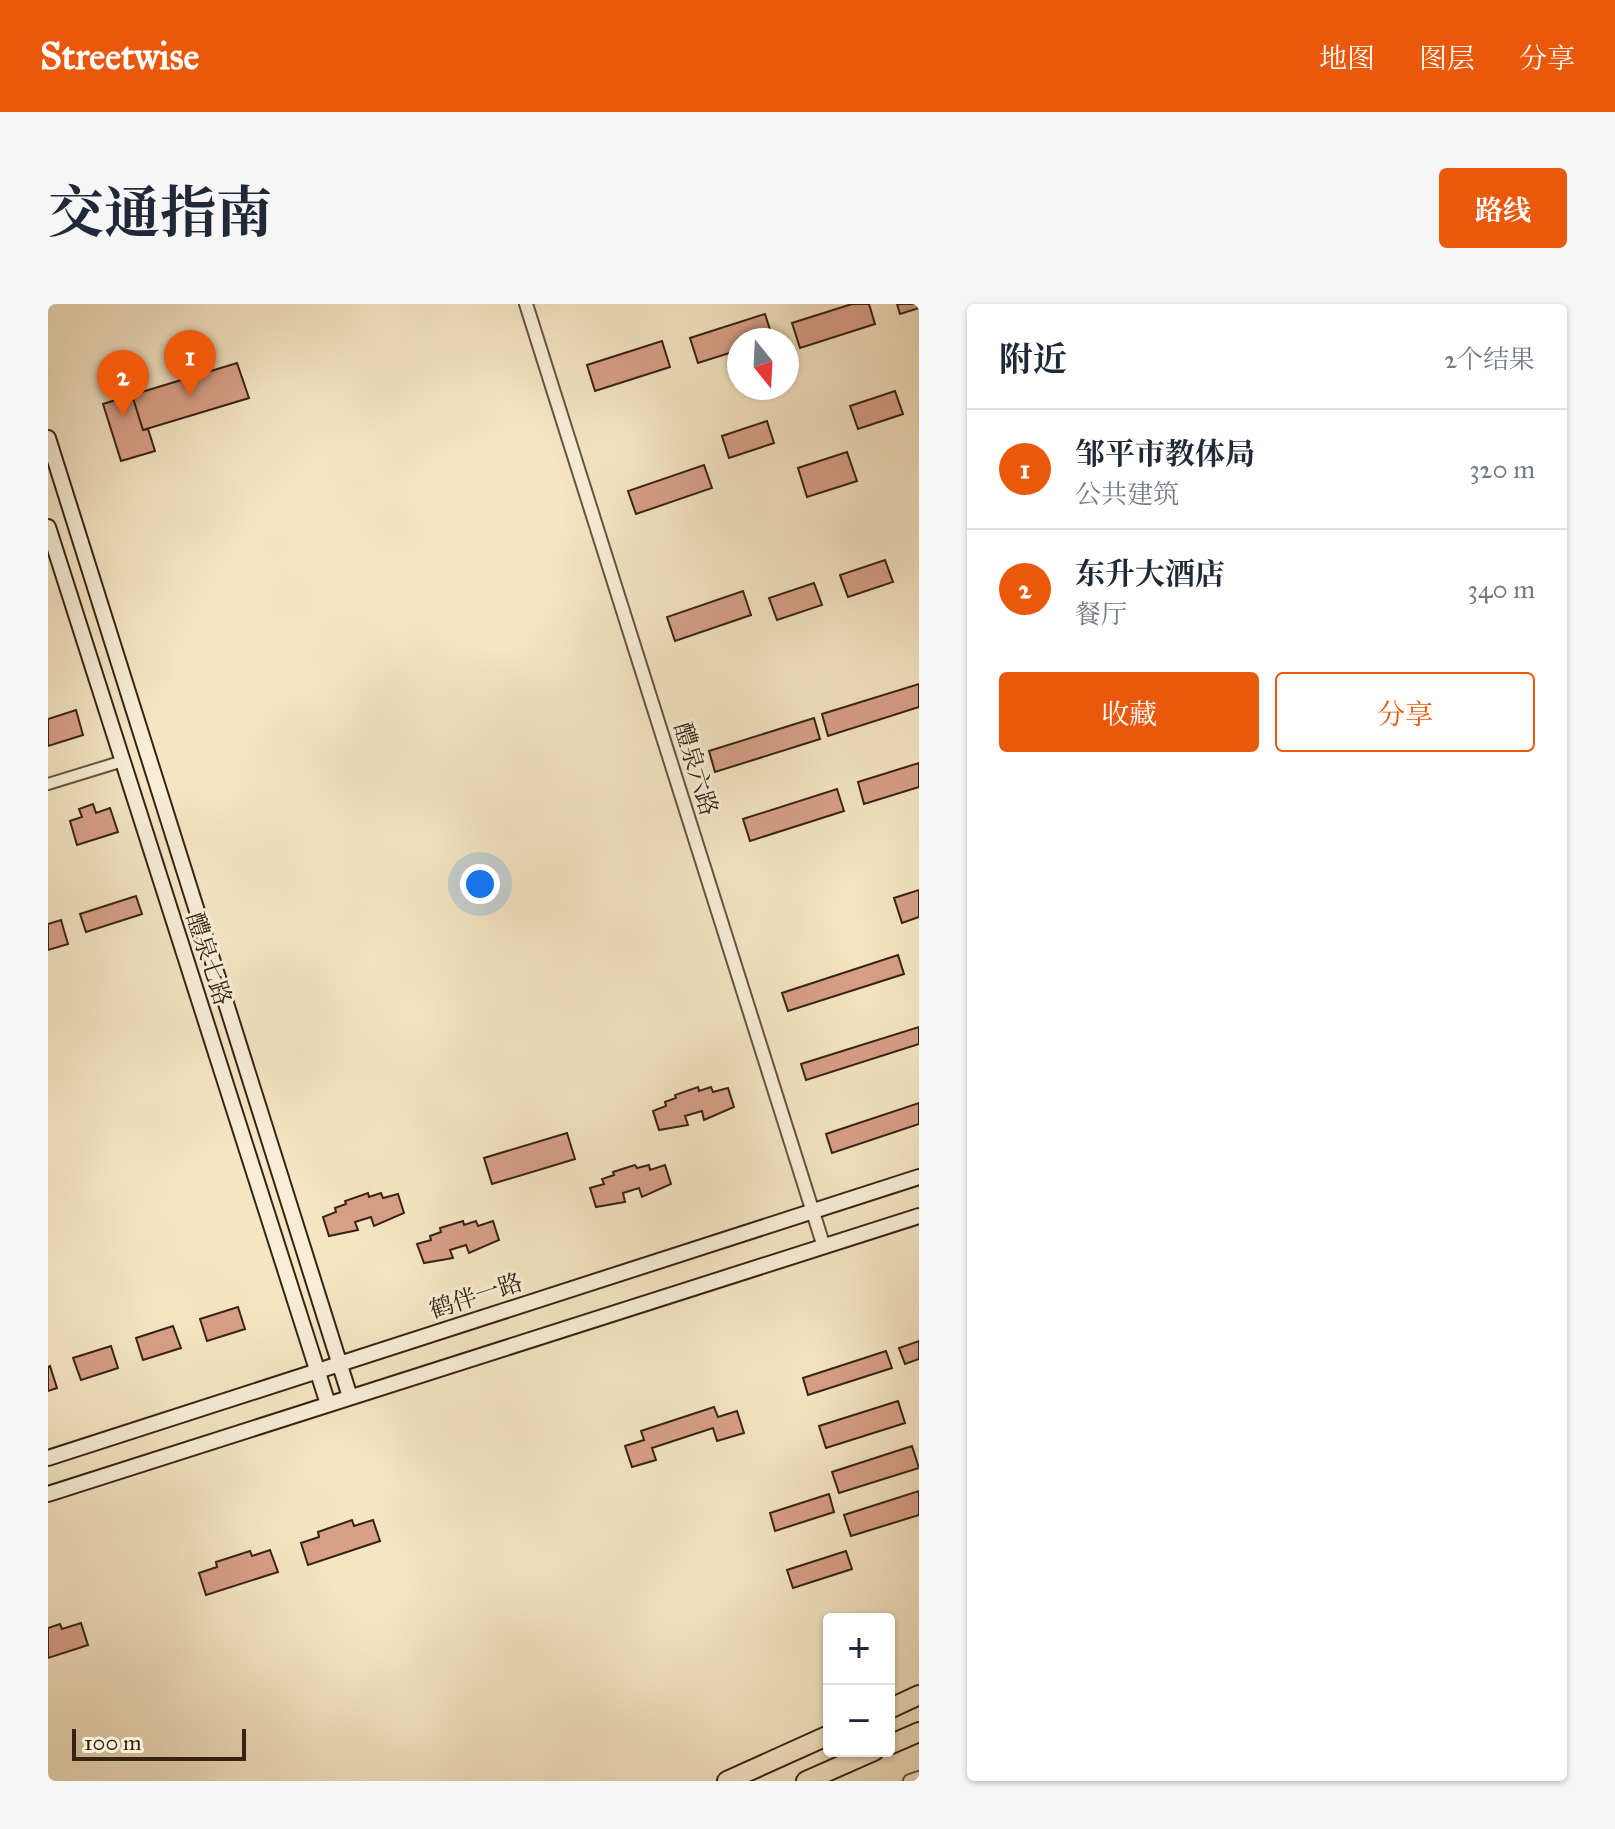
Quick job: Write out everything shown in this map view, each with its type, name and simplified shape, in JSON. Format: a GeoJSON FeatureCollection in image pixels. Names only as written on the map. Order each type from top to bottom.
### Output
{"type":"FeatureCollection","features":[{"type":"Feature","properties":{"kind":"highway"},"geometry":{"type":"LineString","coordinates":[[895,1706],[919,1695]]}},
{"type":"Feature","properties":{"kind":"highway"},"geometry":{"type":"LineString","coordinates":[[895,1742],[919,1732]]}},
{"type":"Feature","properties":{"kind":"highway"},"geometry":{"type":"LineString","coordinates":[[727,1781],[823,1738]]}},
{"type":"Feature","properties":{"kind":"highway"},"geometry":{"type":"LineString","coordinates":[[806,1781],[860,1757]]}},
{"type":"Feature","properties":{"kind":"main road"},"geometry":{"type":"LineString","coordinates":[[48,438],[350,1397]]}},
{"type":"Feature","properties":{"kind":"main road","name":"醴泉七路"},"geometry":{"type":"LineString","coordinates":[[48,527],[328,1404]]}},
{"type":"Feature","properties":{"kind":"main road","name":"鹤伴一路"},"geometry":{"type":"LineString","coordinates":[[48,1458],[919,1177]]}},
{"type":"Feature","properties":{"kind":"main road"},"geometry":{"type":"LineString","coordinates":[[48,1494],[919,1216]]}},
{"type":"Feature","properties":{"kind":"street","name":"醴泉六路"},"geometry":{"type":"LineString","coordinates":[[526,304],[824,1247]]}},
{"type":"Feature","properties":{"kind":"street"},"geometry":{"type":"LineString","coordinates":[[48,784],[123,761]]}},
{"type":"Feature","properties":{"kind":"street"},"geometry":{"type":"LineString","coordinates":[[910,1781],[919,1778]]}},
{"type":"Feature","properties":{"kind":"building"},"geometry":{"type":"Polygon","coordinates":[[[852,304],[869,304],[875,324],[800,348],[799,328],[794,328],[792,323],[852,304]]]}},
{"type":"Feature","properties":{"kind":"building"},"geometry":{"type":"Polygon","coordinates":[[[897,304],[919,304],[919,308],[900,314],[897,304]]]}},
{"type":"Feature","properties":{"kind":"building"},"geometry":{"type":"Polygon","coordinates":[[[765,314],[769,328],[727,328],[727,354],[698,363],[690,338],[765,314]]]}},
{"type":"Feature","properties":{"kind":"building"},"geometry":{"type":"Polygon","coordinates":[[[662,341],[670,367],[595,391],[587,365],[662,341]]]}},
{"type":"Feature","properties":{"kind":"building"},"geometry":{"type":"Polygon","coordinates":[[[237,363],[249,398],[143,430],[132,395],[237,363]]]}},
{"type":"Feature","properties":{"kind":"building"},"geometry":{"type":"Polygon","coordinates":[[[895,391],[903,414],[858,429],[850,406],[895,391]]]}},
{"type":"Feature","properties":{"kind":"building"},"geometry":{"type":"Polygon","coordinates":[[[132,395],[143,430],[148,429],[155,451],[121,461],[103,404],[132,395]]]}},
{"type":"Feature","properties":{"kind":"building"},"geometry":{"type":"Polygon","coordinates":[[[767,421],[774,443],[729,458],[722,436],[767,421]]]}},
{"type":"Feature","properties":{"kind":"building"},"geometry":{"type":"Polygon","coordinates":[[[847,452],[857,481],[807,497],[798,468],[847,452]]]}},
{"type":"Feature","properties":{"kind":"building"},"geometry":{"type":"Polygon","coordinates":[[[704,465],[712,488],[636,514],[628,491],[704,465]]]}},
{"type":"Feature","properties":{"kind":"building"},"geometry":{"type":"Polygon","coordinates":[[[885,560],[893,582],[848,597],[840,575],[885,560]]]}},
{"type":"Feature","properties":{"kind":"building"},"geometry":{"type":"Polygon","coordinates":[[[814,583],[822,605],[777,620],[769,598],[814,583]]]}},
{"type":"Feature","properties":{"kind":"building"},"geometry":{"type":"Polygon","coordinates":[[[743,591],[751,615],[675,641],[667,617],[743,591]]]}},
{"type":"Feature","properties":{"kind":"building"},"geometry":{"type":"Polygon","coordinates":[[[919,684],[919,707],[828,736],[822,714],[919,684]]]}},
{"type":"Feature","properties":{"kind":"building"},"geometry":{"type":"Polygon","coordinates":[[[76,710],[83,735],[48,746],[48,719],[76,710]]]}},
{"type":"Feature","properties":{"kind":"building"},"geometry":{"type":"Polygon","coordinates":[[[814,718],[820,739],[715,772],[709,751],[814,718]]]}},
{"type":"Feature","properties":{"kind":"building"},"geometry":{"type":"Polygon","coordinates":[[[919,763],[919,787],[864,804],[858,782],[919,763]]]}},
{"type":"Feature","properties":{"kind":"building"},"geometry":{"type":"Polygon","coordinates":[[[837,789],[844,811],[750,841],[743,819],[837,789]]]}},
{"type":"Feature","properties":{"kind":"building"},"geometry":{"type":"Polygon","coordinates":[[[93,804],[96,813],[110,808],[118,832],[77,845],[70,821],[82,817],[79,809],[93,804]]]}},
{"type":"Feature","properties":{"kind":"building"},"geometry":{"type":"Polygon","coordinates":[[[919,890],[919,917],[902,923],[894,898],[919,890]]]}},
{"type":"Feature","properties":{"kind":"building"},"geometry":{"type":"Polygon","coordinates":[[[136,896],[142,914],[86,932],[80,914],[136,896]]]}},
{"type":"Feature","properties":{"kind":"building"},"geometry":{"type":"Polygon","coordinates":[[[61,920],[68,944],[48,950],[48,924],[61,920]]]}},
{"type":"Feature","properties":{"kind":"building"},"geometry":{"type":"Polygon","coordinates":[[[898,955],[904,974],[788,1011],[782,993],[898,955]]]}},
{"type":"Feature","properties":{"kind":"building"},"geometry":{"type":"Polygon","coordinates":[[[919,1027],[919,1044],[806,1080],[801,1064],[919,1027]]]}},
{"type":"Feature","properties":{"kind":"building"},"geometry":{"type":"Polygon","coordinates":[[[698,1087],[699,1091],[711,1087],[713,1092],[728,1088],[734,1107],[704,1120],[702,1111],[685,1116],[688,1125],[659,1130],[653,1111],[666,1106],[665,1102],[676,1098],[675,1095],[698,1087]]]}},
{"type":"Feature","properties":{"kind":"building"},"geometry":{"type":"Polygon","coordinates":[[[919,1103],[919,1124],[832,1153],[826,1134],[919,1103]]]}},
{"type":"Feature","properties":{"kind":"building"},"geometry":{"type":"Polygon","coordinates":[[[567,1133],[575,1159],[492,1184],[484,1158],[567,1133]]]}},
{"type":"Feature","properties":{"kind":"building"},"geometry":{"type":"Polygon","coordinates":[[[635,1165],[637,1168],[649,1165],[650,1170],[665,1165],[671,1184],[642,1197],[639,1188],[623,1193],[625,1202],[596,1207],[590,1188],[604,1184],[602,1179],[614,1175],[613,1172],[635,1165]]]}},
{"type":"Feature","properties":{"kind":"building"},"geometry":{"type":"Polygon","coordinates":[[[368,1193],[369,1197],[381,1193],[383,1198],[398,1194],[404,1213],[374,1226],[371,1217],[355,1222],[358,1230],[329,1236],[323,1217],[336,1212],[335,1208],[346,1204],[345,1201],[368,1193]]]}},
{"type":"Feature","properties":{"kind":"building"},"geometry":{"type":"Polygon","coordinates":[[[463,1221],[464,1225],[476,1221],[478,1226],[493,1221],[499,1240],[469,1253],[466,1245],[450,1250],[453,1258],[424,1263],[417,1244],[431,1240],[430,1236],[441,1232],[440,1228],[463,1221]]]}},
{"type":"Feature","properties":{"kind":"building"},"geometry":{"type":"Polygon","coordinates":[[[238,1307],[245,1329],[207,1341],[200,1319],[238,1307]]]}},
{"type":"Feature","properties":{"kind":"building"},"geometry":{"type":"Polygon","coordinates":[[[173,1326],[181,1348],[143,1360],[136,1338],[173,1326]]]}},
{"type":"Feature","properties":{"kind":"building"},"geometry":{"type":"Polygon","coordinates":[[[919,1341],[919,1359],[905,1364],[899,1348],[919,1341]]]}},
{"type":"Feature","properties":{"kind":"building"},"geometry":{"type":"Polygon","coordinates":[[[111,1346],[118,1368],[81,1380],[73,1358],[111,1346]]]}},
{"type":"Feature","properties":{"kind":"building"},"geometry":{"type":"Polygon","coordinates":[[[886,1351],[892,1368],[808,1395],[803,1378],[886,1351]]]}},
{"type":"Feature","properties":{"kind":"building"},"geometry":{"type":"Polygon","coordinates":[[[48,1367],[57,1388],[48,1391],[48,1367]]]}},
{"type":"Feature","properties":{"kind":"building"},"geometry":{"type":"Polygon","coordinates":[[[898,1401],[905,1423],[826,1448],[819,1426],[898,1401]]]}},
{"type":"Feature","properties":{"kind":"building"},"geometry":{"type":"Polygon","coordinates":[[[714,1407],[718,1417],[737,1411],[744,1433],[717,1441],[713,1428],[652,1448],[656,1460],[632,1467],[625,1446],[644,1440],[641,1431],[714,1407]]]}},
{"type":"Feature","properties":{"kind":"building"},"geometry":{"type":"Polygon","coordinates":[[[912,1446],[919,1468],[839,1493],[832,1472],[912,1446]]]}},
{"type":"Feature","properties":{"kind":"building"},"geometry":{"type":"Polygon","coordinates":[[[919,1491],[919,1515],[851,1536],[844,1515],[919,1491]]]}},
{"type":"Feature","properties":{"kind":"building"},"geometry":{"type":"Polygon","coordinates":[[[829,1494],[834,1512],[775,1531],[770,1513],[829,1494]]]}},
{"type":"Feature","properties":{"kind":"building"},"geometry":{"type":"Polygon","coordinates":[[[352,1520],[354,1526],[373,1520],[380,1541],[308,1565],[301,1543],[319,1537],[318,1532],[352,1520]]]}},
{"type":"Feature","properties":{"kind":"building"},"geometry":{"type":"Polygon","coordinates":[[[270,1550],[278,1572],[206,1595],[199,1573],[217,1567],[216,1562],[250,1551],[252,1556],[270,1550]]]}},
{"type":"Feature","properties":{"kind":"building"},"geometry":{"type":"Polygon","coordinates":[[[846,1551],[852,1569],[793,1588],[787,1570],[846,1551]]]}},
{"type":"Feature","properties":{"kind":"building"},"geometry":{"type":"Polygon","coordinates":[[[81,1623],[88,1645],[48,1658],[48,1628],[60,1624],[62,1629],[81,1623]]]}},
{"type":"Feature","properties":{"kind":"place","name":"邹平市教体局"},"geometry":{"type":"Point","coordinates":[190,396]}},
{"type":"Feature","properties":{"kind":"place","name":"东升大酒店"},"geometry":{"type":"Point","coordinates":[123,416]}}]}
